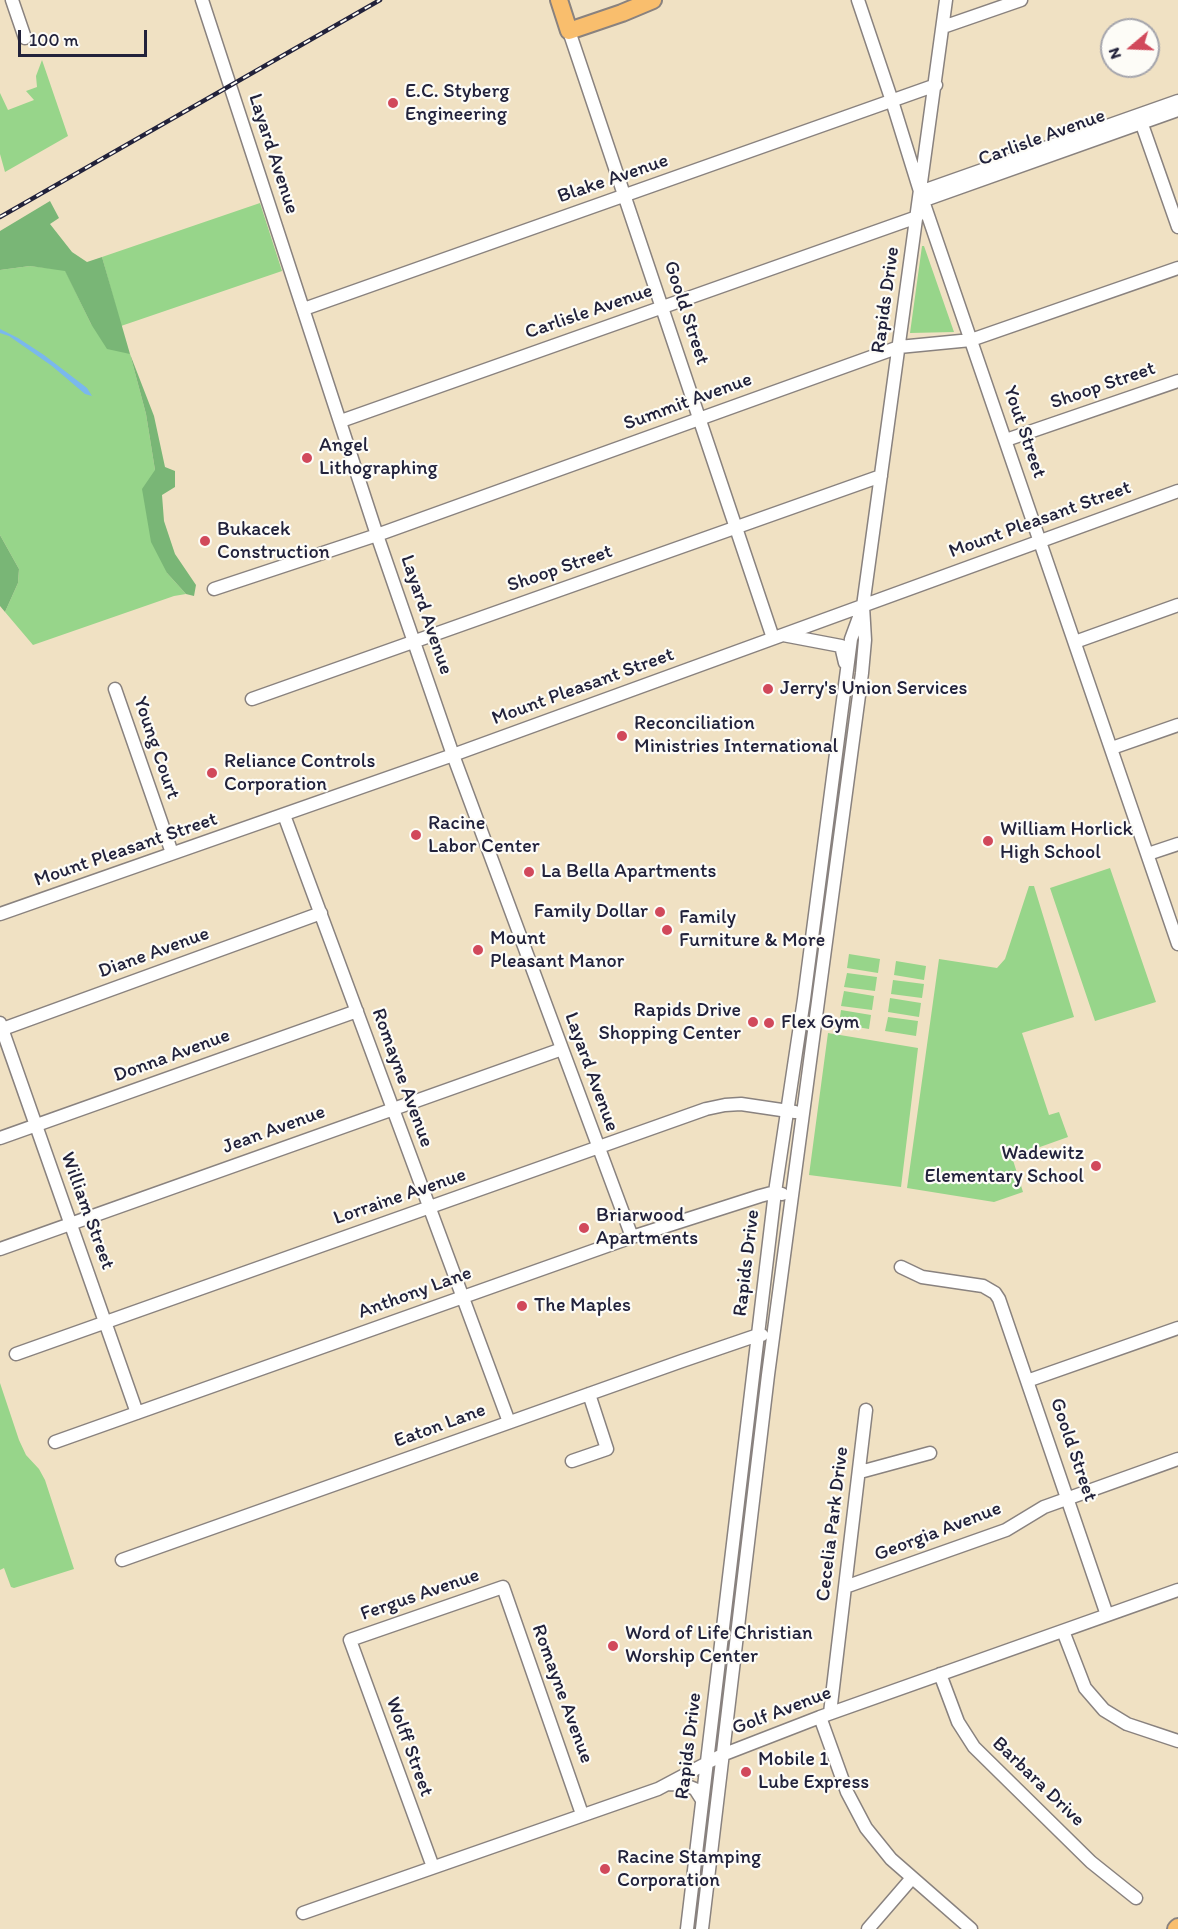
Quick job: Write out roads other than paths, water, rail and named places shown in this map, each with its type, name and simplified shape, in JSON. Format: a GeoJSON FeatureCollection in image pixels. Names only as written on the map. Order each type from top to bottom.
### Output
{"type":"FeatureCollection","features":[{"type":"Feature","properties":{"kind":"main road","name":"Goold Street"},"geometry":{"type":"LineString","coordinates":[[559,0],[570,31]]}},
{"type":"Feature","properties":{"kind":"main road"},"geometry":{"type":"LineString","coordinates":[[570,31],[653,0]]}},
{"type":"Feature","properties":{"kind":"street"},"geometry":{"type":"LineString","coordinates":[[12,0],[25,38]]}},
{"type":"Feature","properties":{"kind":"street","name":"Layard Avenue"},"geometry":{"type":"LineString","coordinates":[[202,0],[377,535],[453,755],[632,1237]]}},
{"type":"Feature","properties":{"kind":"street","name":"Yout Street"},"geometry":{"type":"LineString","coordinates":[[858,0],[921,198],[1178,944]]}},
{"type":"Feature","properties":{"kind":"street","name":"Rapids Drive"},"geometry":{"type":"LineString","coordinates":[[702,1929],[773,1336],[862,673],[865,640],[864,606],[946,0]]}},
{"type":"Feature","properties":{"kind":"street"},"geometry":{"type":"LineString","coordinates":[[943,27],[1021,0]]}},
{"type":"Feature","properties":{"kind":"street","name":"Goold Street"},"geometry":{"type":"LineString","coordinates":[[570,31],[736,527],[778,637]]}},
{"type":"Feature","properties":{"kind":"street","name":"Blake Avenue"},"geometry":{"type":"LineString","coordinates":[[304,309],[936,85]]}},
{"type":"Feature","properties":{"kind":"street","name":"Carlisle Avenue"},"geometry":{"type":"LineString","coordinates":[[921,198],[1140,119],[1178,101]]}},
{"type":"Feature","properties":{"kind":"street","name":"Carlisle Avenue"},"geometry":{"type":"LineString","coordinates":[[1140,119],[1178,110]]}},
{"type":"Feature","properties":{"kind":"street"},"geometry":{"type":"LineString","coordinates":[[1140,119],[1178,227]]}},
{"type":"Feature","properties":{"kind":"street","name":"Carlisle Avenue"},"geometry":{"type":"LineString","coordinates":[[341,421],[917,217]]}},
{"type":"Feature","properties":{"kind":"street","name":"Summit Avenue"},"geometry":{"type":"LineString","coordinates":[[214,589],[377,535],[899,347],[971,340],[1178,268]]}},
{"type":"Feature","properties":{"kind":"street","name":"Shoop Street"},"geometry":{"type":"LineString","coordinates":[[1006,440],[1178,381]]}},
{"type":"Feature","properties":{"kind":"street","name":"Shoop Street"},"geometry":{"type":"LineString","coordinates":[[252,699],[881,476]]}},
{"type":"Feature","properties":{"kind":"street","name":"Mount Pleasant Street"},"geometry":{"type":"LineString","coordinates":[[0,914],[453,755],[1178,491]]}},
{"type":"Feature","properties":{"kind":"street"},"geometry":{"type":"LineString","coordinates":[[1075,642],[1178,605]]}},
{"type":"Feature","properties":{"kind":"street","name":"Rapids Drive"},"geometry":{"type":"LineString","coordinates":[[687,1929],[775,1192],[804,999],[851,639],[864,606]]}},
{"type":"Feature","properties":{"kind":"street"},"geometry":{"type":"LineString","coordinates":[[778,637],[841,646],[847,670]]}},
{"type":"Feature","properties":{"kind":"street","name":"Young Court"},"geometry":{"type":"LineString","coordinates":[[115,689],[172,854]]}},
{"type":"Feature","properties":{"kind":"street"},"geometry":{"type":"LineString","coordinates":[[1112,748],[1178,725]]}},
{"type":"Feature","properties":{"kind":"street","name":"Romayne Avenue"},"geometry":{"type":"LineString","coordinates":[[284,815],[509,1422]]}},
{"type":"Feature","properties":{"kind":"street"},"geometry":{"type":"LineString","coordinates":[[1148,854],[1178,844]]}},
{"type":"Feature","properties":{"kind":"street","name":"Diane Avenue"},"geometry":{"type":"LineString","coordinates":[[1,1028],[321,913]]}},
{"type":"Feature","properties":{"kind":"street","name":"Donna Avenue"},"geometry":{"type":"LineString","coordinates":[[0,1138],[357,1011]]}},
{"type":"Feature","properties":{"kind":"street","name":"William Street"},"geometry":{"type":"LineString","coordinates":[[1,1028],[137,1413]]}},
{"type":"Feature","properties":{"kind":"street","name":"Jean Avenue"},"geometry":{"type":"LineString","coordinates":[[0,1249],[562,1049]]}},
{"type":"Feature","properties":{"kind":"street","name":"Lorraine Avenue"},"geometry":{"type":"LineString","coordinates":[[16,1354],[717,1106],[741,1104],[802,1113]]}},
{"type":"Feature","properties":{"kind":"street","name":"Anthony Lane"},"geometry":{"type":"LineString","coordinates":[[55,1442],[632,1237],[775,1192],[791,1195]]}},
{"type":"Feature","properties":{"kind":"street","name":"Goold Street"},"geometry":{"type":"LineString","coordinates":[[901,1267],[922,1277],[983,1286],[996,1293],[1107,1615]]}},
{"type":"Feature","properties":{"kind":"street"},"geometry":{"type":"LineString","coordinates":[[1027,1381],[1178,1328]]}},
{"type":"Feature","properties":{"kind":"street","name":"Eaton Lane"},"geometry":{"type":"LineString","coordinates":[[122,1560],[758,1335],[773,1336]]}},
{"type":"Feature","properties":{"kind":"street"},"geometry":{"type":"LineString","coordinates":[[572,1461],[607,1449],[589,1394]]}},
{"type":"Feature","properties":{"kind":"street","name":"Cecelia Park Drive"},"geometry":{"type":"LineString","coordinates":[[825,1715],[845,1587],[866,1410]]}},
{"type":"Feature","properties":{"kind":"street"},"geometry":{"type":"LineString","coordinates":[[860,1472],[930,1453]]}},
{"type":"Feature","properties":{"kind":"street"},"geometry":{"type":"LineString","coordinates":[[743,1454],[758,1455]]}},
{"type":"Feature","properties":{"kind":"street","name":"Georgia Avenue"},"geometry":{"type":"LineString","coordinates":[[845,1587],[1006,1530],[1044,1507],[1178,1459]]}},
{"type":"Feature","properties":{"kind":"street"},"geometry":{"type":"LineString","coordinates":[[734,1533],[749,1534]]}},
{"type":"Feature","properties":{"kind":"street","name":"Romayne Avenue"},"geometry":{"type":"LineString","coordinates":[[503,1587],[582,1814]]}},
{"type":"Feature","properties":{"kind":"street","name":"Fergus Avenue"},"geometry":{"type":"LineString","coordinates":[[350,1640],[503,1587]]}},
{"type":"Feature","properties":{"kind":"street","name":"Golf Avenue"},"geometry":{"type":"LineString","coordinates":[[303,1913],[668,1784],[722,1755],[825,1715],[1107,1615],[1177,1594]]}},
{"type":"Feature","properties":{"kind":"street"},"geometry":{"type":"LineString","coordinates":[[725,1605],[740,1606]]}},
{"type":"Feature","properties":{"kind":"street"},"geometry":{"type":"LineString","coordinates":[[1063,1631],[1079,1675],[1093,1699],[1115,1718],[1178,1741]]}},
{"type":"Feature","properties":{"kind":"street","name":"Wolff Street"},"geometry":{"type":"LineString","coordinates":[[350,1640],[433,1867]]}},
{"type":"Feature","properties":{"kind":"street"},"geometry":{"type":"LineString","coordinates":[[719,1661],[733,1663]]}},
{"type":"Feature","properties":{"kind":"street","name":"Barbara Drive"},"geometry":{"type":"LineString","coordinates":[[940,1674],[958,1722],[974,1747],[1091,1862],[1136,1898]]}},
{"type":"Feature","properties":{"kind":"street"},"geometry":{"type":"LineString","coordinates":[[715,1692],[730,1693]]}},
{"type":"Feature","properties":{"kind":"street"},"geometry":{"type":"LineString","coordinates":[[825,1715],[847,1792],[856,1812],[877,1842],[912,1878],[971,1929]]}},
{"type":"Feature","properties":{"kind":"street"},"geometry":{"type":"LineString","coordinates":[[668,1784],[685,1785],[695,1789],[702,1800]]}},
{"type":"Feature","properties":{"kind":"street"},"geometry":{"type":"LineString","coordinates":[[694,1872],[708,1873]]}},
{"type":"Feature","properties":{"kind":"street"},"geometry":{"type":"LineString","coordinates":[[868,1929],[912,1878]]}},
{"type":"Feature","properties":{"kind":"water"},"geometry":{"type":"Polygon","coordinates":[[[0,329],[44,355],[87,388],[92,396],[85,394],[52,366],[9,336],[0,333],[0,329]]]}},
{"type":"Feature","properties":{"kind":"railway"},"geometry":{"type":"LineString","coordinates":[[0,217],[380,0]]}},
{"type":"Feature","properties":{"kind":"place","name":"E.C. Styberg Engineering"},"geometry":{"type":"Point","coordinates":[393,103]}},
{"type":"Feature","properties":{"kind":"place","name":"Angel Lithographing"},"geometry":{"type":"Point","coordinates":[307,458]}},
{"type":"Feature","properties":{"kind":"place","name":"Bukacek Construction"},"geometry":{"type":"Point","coordinates":[205,541]}},
{"type":"Feature","properties":{"kind":"place","name":"Jerry's Union Services"},"geometry":{"type":"Point","coordinates":[768,689]}},
{"type":"Feature","properties":{"kind":"place","name":"Reconciliation Ministries International"},"geometry":{"type":"Point","coordinates":[622,736]}},
{"type":"Feature","properties":{"kind":"place","name":"Reliance Controls Corporation"},"geometry":{"type":"Point","coordinates":[212,773]}},
{"type":"Feature","properties":{"kind":"place","name":"Racine Labor Center"},"geometry":{"type":"Point","coordinates":[416,835]}},
{"type":"Feature","properties":{"kind":"place","name":"William Horlick High School"},"geometry":{"type":"Point","coordinates":[988,841]}},
{"type":"Feature","properties":{"kind":"place","name":"La Bella Apartments"},"geometry":{"type":"Point","coordinates":[529,872]}},
{"type":"Feature","properties":{"kind":"place","name":"Family Dollar"},"geometry":{"type":"Point","coordinates":[660,912]}},
{"type":"Feature","properties":{"kind":"place","name":"Family Furniture & More"},"geometry":{"type":"Point","coordinates":[667,930]}},
{"type":"Feature","properties":{"kind":"place","name":"Mount Pleasant Manor"},"geometry":{"type":"Point","coordinates":[478,950]}},
{"type":"Feature","properties":{"kind":"place","name":"Rapids Drive Shopping Center"},"geometry":{"type":"Point","coordinates":[753,1022]}},
{"type":"Feature","properties":{"kind":"place","name":"Flex Gym"},"geometry":{"type":"Point","coordinates":[769,1023]}},
{"type":"Feature","properties":{"kind":"place","name":"Wadewitz Elementary School"},"geometry":{"type":"Point","coordinates":[1096,1166]}},
{"type":"Feature","properties":{"kind":"place","name":"Briarwood Apartments"},"geometry":{"type":"Point","coordinates":[584,1228]}},
{"type":"Feature","properties":{"kind":"place","name":"The Maples"},"geometry":{"type":"Point","coordinates":[522,1306]}},
{"type":"Feature","properties":{"kind":"place","name":"Word of Life Christian Worship Center"},"geometry":{"type":"Point","coordinates":[613,1646]}},
{"type":"Feature","properties":{"kind":"place","name":"Mobile 1 Lube Express"},"geometry":{"type":"Point","coordinates":[746,1772]}},
{"type":"Feature","properties":{"kind":"place","name":"Racine Stamping Corporation"},"geometry":{"type":"Point","coordinates":[605,1869]}}]}
